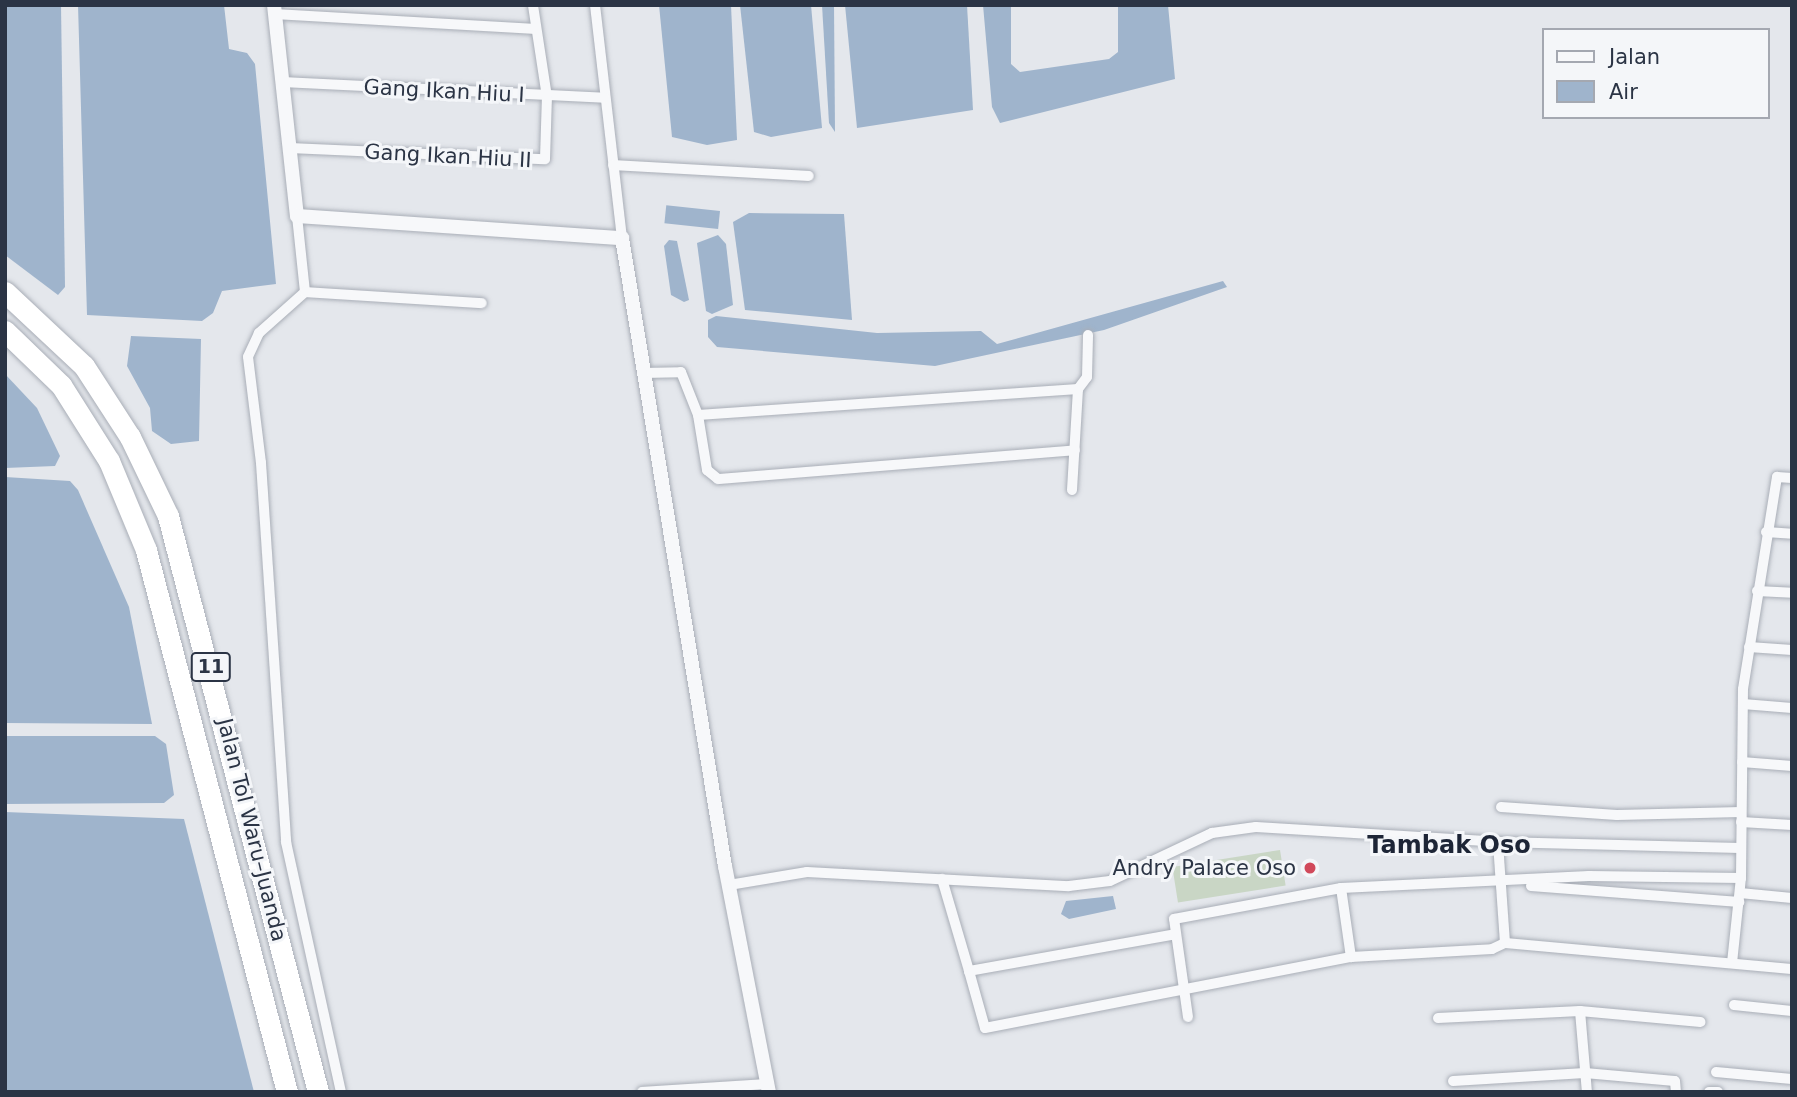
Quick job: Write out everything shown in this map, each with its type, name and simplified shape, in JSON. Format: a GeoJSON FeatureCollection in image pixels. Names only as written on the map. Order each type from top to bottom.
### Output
{"type":"FeatureCollection","features":[{"type":"Feature","properties":{"kind":"highway","name":"Jalan Tol Waru–Juanda"},"geometry":{"type":"LineString","coordinates":[[5,292],[84,366],[130,437],[168,516],[318,1092]]}},
{"type":"Feature","properties":{"kind":"highway","name":"Jalan Tol Waru–Juanda"},"geometry":{"type":"LineString","coordinates":[[5,331],[61,385],[109,461],[146,550],[287,1092]]}},
{"type":"Feature","properties":{"kind":"street"},"geometry":{"type":"LineString","coordinates":[[533,5],[547,97]]}},
{"type":"Feature","properties":{"kind":"street"},"geometry":{"type":"LineString","coordinates":[[595,5],[622,238],[642,373],[729,885],[767,1089],[642,1092]]}},
{"type":"Feature","properties":{"kind":"street"},"geometry":{"type":"LineString","coordinates":[[304,292],[275,10],[536,29]]}},
{"type":"Feature","properties":{"kind":"street","name":"Gang Ikan Hiu I"},"geometry":{"type":"LineString","coordinates":[[282,82],[605,98]]}},
{"type":"Feature","properties":{"kind":"street","name":"Gang Ikan Hiu II"},"geometry":{"type":"LineString","coordinates":[[289,148],[538,162],[545,159],[547,97]]}},
{"type":"Feature","properties":{"kind":"street"},"geometry":{"type":"LineString","coordinates":[[613,165],[635,163],[809,176]]}},
{"type":"Feature","properties":{"kind":"street"},"geometry":{"type":"LineString","coordinates":[[297,216],[622,238]]}},
{"type":"Feature","properties":{"kind":"street"},"geometry":{"type":"LineString","coordinates":[[341,1092],[286,842],[261,463],[248,357],[259,333],[304,292],[482,303]]}},
{"type":"Feature","properties":{"kind":"street"},"geometry":{"type":"LineString","coordinates":[[1072,490],[1078,389],[1087,377],[1088,335]]}},
{"type":"Feature","properties":{"kind":"street"},"geometry":{"type":"LineString","coordinates":[[642,373],[672,368],[681,372],[698,415],[707,470],[718,479],[1076,450]]}},
{"type":"Feature","properties":{"kind":"street"},"geometry":{"type":"LineString","coordinates":[[698,415],[1078,389]]}},
{"type":"Feature","properties":{"kind":"street"},"geometry":{"type":"LineString","coordinates":[[1732,964],[1740,897],[1743,704],[1749,647],[1777,477],[1792,478]]}},
{"type":"Feature","properties":{"kind":"street"},"geometry":{"type":"LineString","coordinates":[[1766,532],[1792,534]]}},
{"type":"Feature","properties":{"kind":"street"},"geometry":{"type":"LineString","coordinates":[[1757,591],[1792,593]]}},
{"type":"Feature","properties":{"kind":"street"},"geometry":{"type":"LineString","coordinates":[[1749,647],[1792,650]]}},
{"type":"Feature","properties":{"kind":"street"},"geometry":{"type":"LineString","coordinates":[[1743,704],[1792,708]]}},
{"type":"Feature","properties":{"kind":"street"},"geometry":{"type":"LineString","coordinates":[[1742,762],[1792,766]]}},
{"type":"Feature","properties":{"kind":"street"},"geometry":{"type":"LineString","coordinates":[[1501,807],[1617,815],[1741,817],[1792,825]]}},
{"type":"Feature","properties":{"kind":"street"},"geometry":{"type":"LineString","coordinates":[[729,885],[807,872],[1069,886],[1110,881],[1212,833],[1256,827],[1498,842],[1740,848]]}},
{"type":"Feature","properties":{"kind":"street"},"geometry":{"type":"LineString","coordinates":[[1498,842],[1505,943]]}},
{"type":"Feature","properties":{"kind":"street"},"geometry":{"type":"LineString","coordinates":[[1188,1017],[1174,919],[1340,888],[1500,884],[1589,876],[1741,878]]}},
{"type":"Feature","properties":{"kind":"street"},"geometry":{"type":"LineString","coordinates":[[942,879],[985,1028],[1185,993],[1351,957],[1492,950],[1505,943],[1792,969]]}},
{"type":"Feature","properties":{"kind":"street"},"geometry":{"type":"LineString","coordinates":[[1500,884],[1792,898]]}},
{"type":"Feature","properties":{"kind":"street"},"geometry":{"type":"LineString","coordinates":[[1340,888],[1351,957]]}},
{"type":"Feature","properties":{"kind":"street"},"geometry":{"type":"LineString","coordinates":[[969,971],[1176,934]]}},
{"type":"Feature","properties":{"kind":"street"},"geometry":{"type":"LineString","coordinates":[[1734,1005],[1792,1011]]}},
{"type":"Feature","properties":{"kind":"street"},"geometry":{"type":"LineString","coordinates":[[1438,1018],[1580,1011],[1700,1022]]}},
{"type":"Feature","properties":{"kind":"street"},"geometry":{"type":"LineString","coordinates":[[1580,1011],[1587,1092]]}},
{"type":"Feature","properties":{"kind":"street"},"geometry":{"type":"LineString","coordinates":[[1716,1072],[1792,1079]]}},
{"type":"Feature","properties":{"kind":"street"},"geometry":{"type":"LineString","coordinates":[[1453,1081],[1585,1073],[1675,1081],[1676,1092]]}},
{"type":"Feature","properties":{"kind":"street"},"geometry":{"type":"LineString","coordinates":[[1709,1092],[1718,1092]]}},
{"type":"Feature","properties":{"kind":"green space"},"geometry":{"type":"Polygon","coordinates":[[[1280,850],[1286,886],[1178,903],[1172,867],[1280,850]]]}},
{"type":"Feature","properties":{"kind":"water"},"geometry":{"type":"Polygon","coordinates":[[[5,5],[61,5],[65,287],[58,295],[5,255],[5,5]]]}},
{"type":"Feature","properties":{"kind":"water"},"geometry":{"type":"Polygon","coordinates":[[[78,5],[224,5],[229,49],[247,53],[255,64],[276,284],[222,291],[213,313],[202,321],[87,315],[78,5]]]}},
{"type":"Feature","properties":{"kind":"water"},"geometry":{"type":"Polygon","coordinates":[[[659,5],[731,5],[737,140],[707,145],[672,137],[659,5]]]}},
{"type":"Feature","properties":{"kind":"water"},"geometry":{"type":"Polygon","coordinates":[[[740,5],[811,5],[822,128],[771,137],[754,132],[740,5]]]}},
{"type":"Feature","properties":{"kind":"water"},"geometry":{"type":"Polygon","coordinates":[[[822,5],[834,5],[835,132],[829,123],[822,5]]]}},
{"type":"Feature","properties":{"kind":"water"},"geometry":{"type":"Polygon","coordinates":[[[845,5],[967,5],[973,110],[857,128],[845,5]]]}},
{"type":"Feature","properties":{"kind":"water"},"geometry":{"type":"Polygon","coordinates":[[[983,5],[1011,5],[1011,64],[1020,72],[1109,59],[1118,52],[1118,5],[1168,5],[1175,79],[1000,123],[992,107],[983,5]]]}},
{"type":"Feature","properties":{"kind":"water"},"geometry":{"type":"Polygon","coordinates":[[[666,205],[720,211],[718,229],[664,223],[666,205]]]}},
{"type":"Feature","properties":{"kind":"water"},"geometry":{"type":"Polygon","coordinates":[[[749,213],[844,214],[852,320],[745,310],[733,222],[749,213]]]}},
{"type":"Feature","properties":{"kind":"water"},"geometry":{"type":"Polygon","coordinates":[[[718,235],[726,244],[733,305],[712,314],[706,311],[697,243],[718,235]]]}},
{"type":"Feature","properties":{"kind":"water"},"geometry":{"type":"Polygon","coordinates":[[[669,240],[677,241],[689,300],[684,302],[671,295],[664,246],[669,240]]]}},
{"type":"Feature","properties":{"kind":"water"},"geometry":{"type":"Polygon","coordinates":[[[1223,281],[1227,287],[1104,330],[935,366],[717,347],[708,337],[708,320],[716,316],[877,333],[981,331],[997,344],[1223,281]]]}},
{"type":"Feature","properties":{"kind":"water"},"geometry":{"type":"Polygon","coordinates":[[[131,336],[201,339],[199,441],[171,444],[152,431],[150,408],[127,366],[131,336]]]}},
{"type":"Feature","properties":{"kind":"water"},"geometry":{"type":"Polygon","coordinates":[[[5,374],[37,408],[60,456],[55,466],[5,468],[5,374]]]}},
{"type":"Feature","properties":{"kind":"water"},"geometry":{"type":"Polygon","coordinates":[[[5,477],[70,481],[78,490],[129,607],[152,724],[5,723],[5,477]]]}},
{"type":"Feature","properties":{"kind":"water"},"geometry":{"type":"Polygon","coordinates":[[[5,736],[155,736],[166,744],[174,795],[164,803],[5,804],[5,736]]]}},
{"type":"Feature","properties":{"kind":"water"},"geometry":{"type":"Polygon","coordinates":[[[5,812],[184,819],[254,1092],[5,1092],[5,812]]]}},
{"type":"Feature","properties":{"kind":"water"},"geometry":{"type":"Polygon","coordinates":[[[1113,896],[1116,909],[1069,919],[1061,914],[1066,901],[1113,896]]]}},
{"type":"Feature","properties":{"kind":"place","name":"Andry Palace Oso"},"geometry":{"type":"Point","coordinates":[1310,868]}},
{"type":"Feature","properties":{"kind":"district","name":"Tambak Oso"},"geometry":{"type":"Point","coordinates":[1449,846]}}]}
